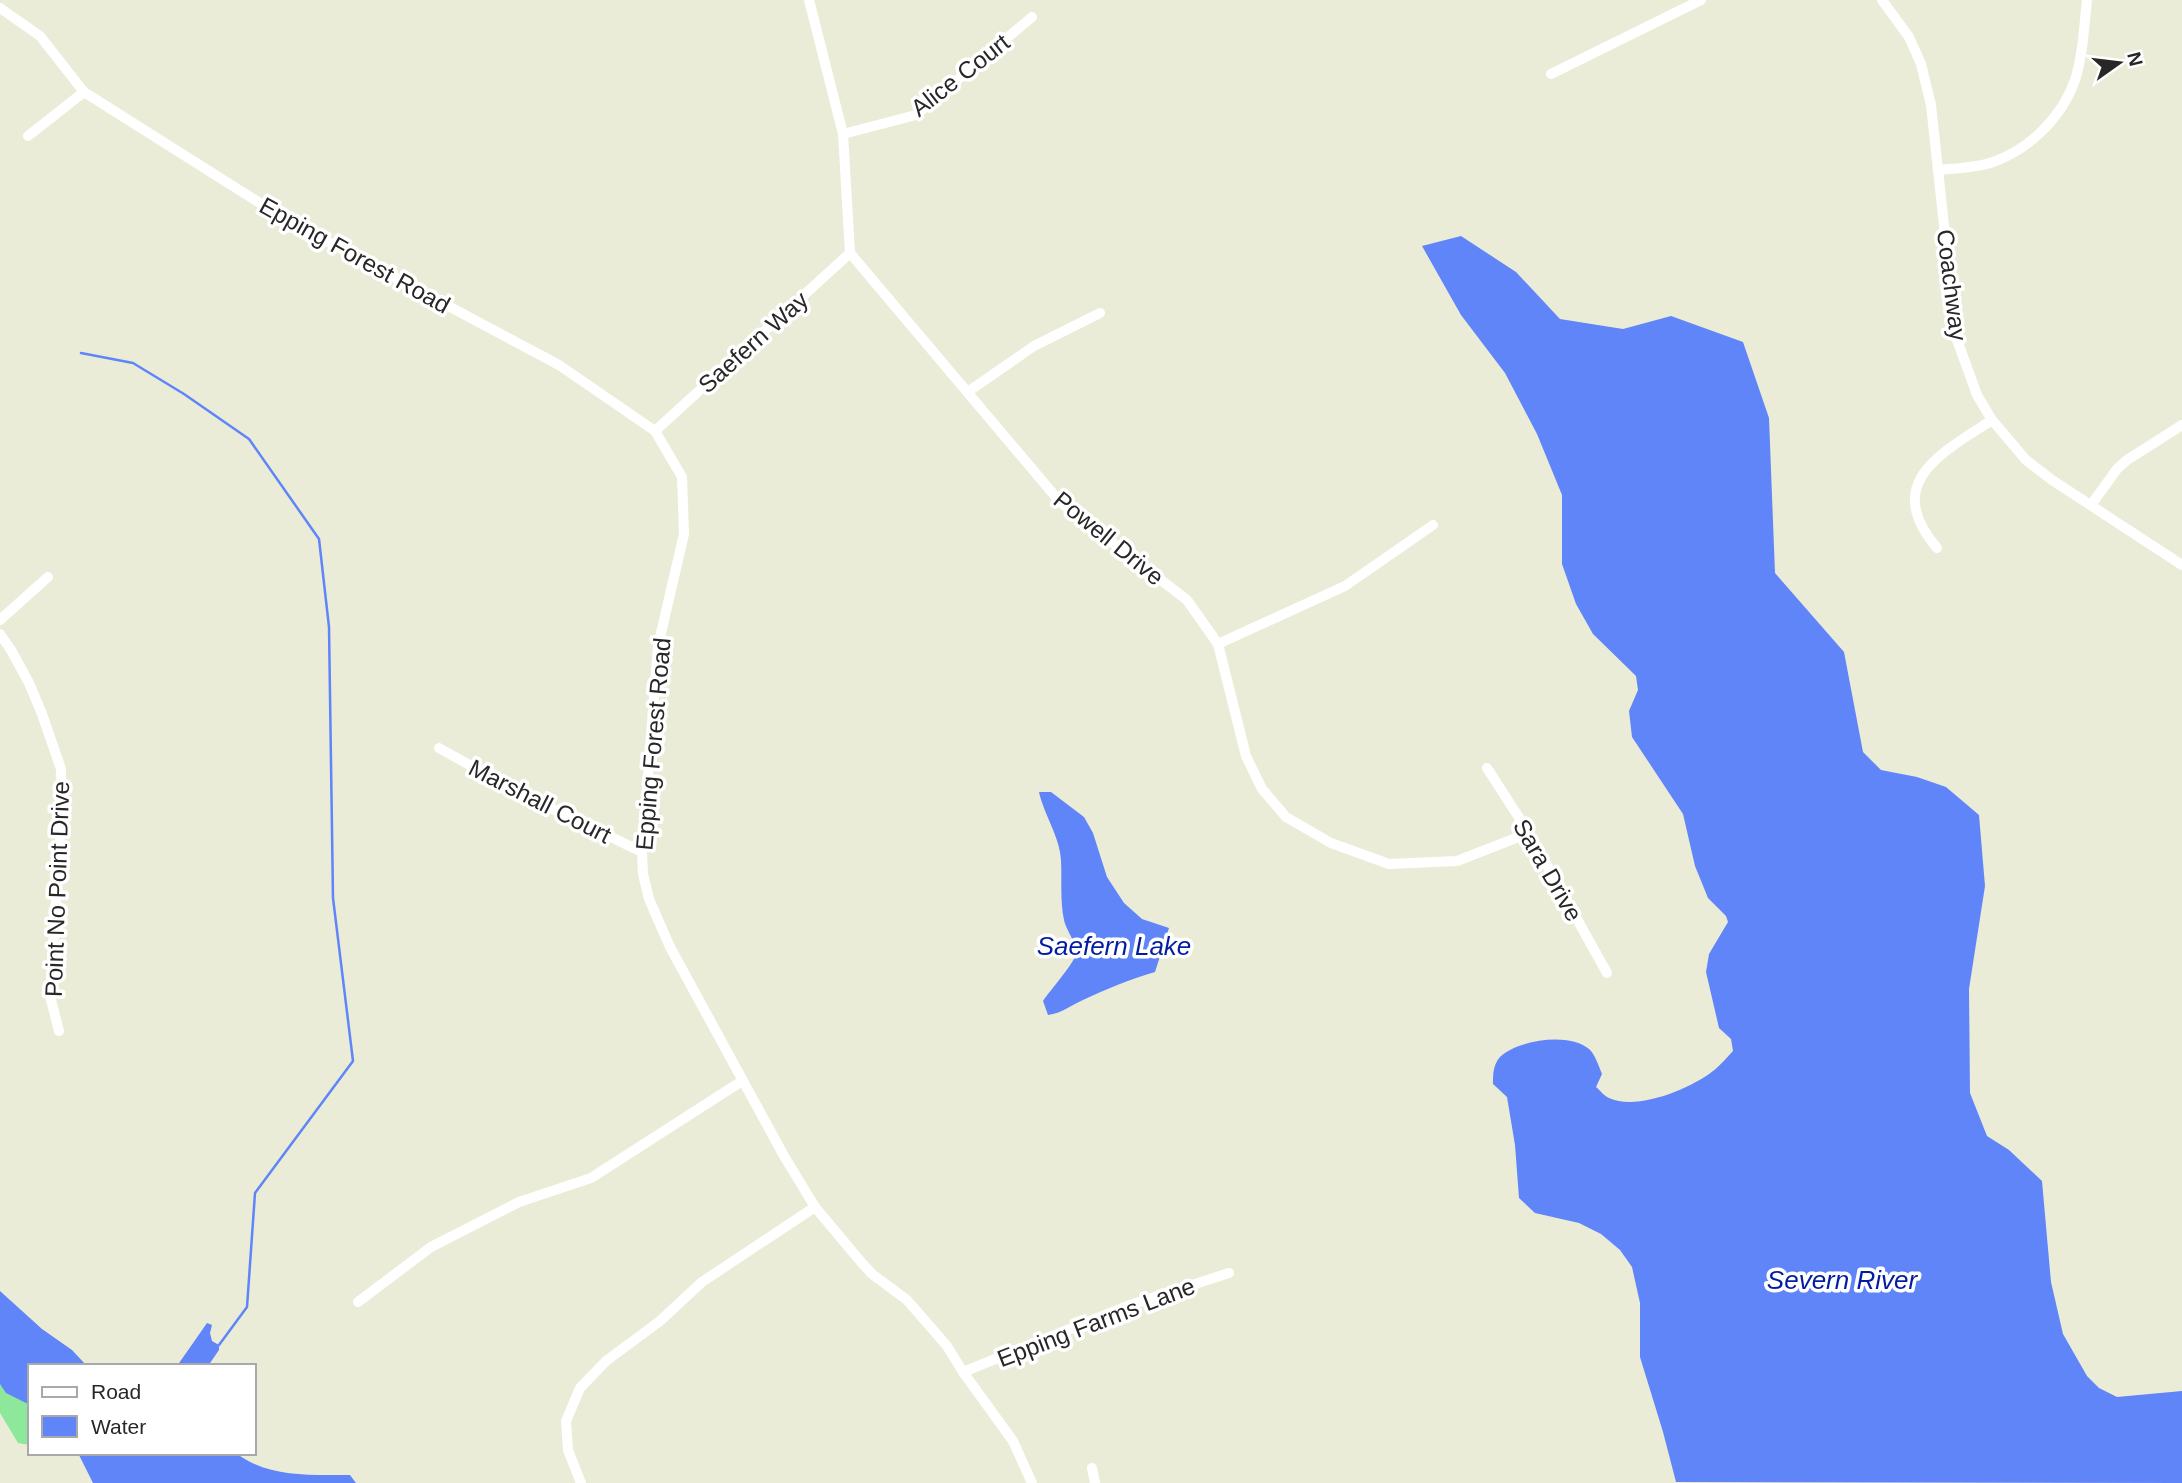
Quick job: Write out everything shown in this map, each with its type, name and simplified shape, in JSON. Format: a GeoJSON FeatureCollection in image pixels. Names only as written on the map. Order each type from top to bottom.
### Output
{"type":"FeatureCollection","features":[{"type":"Feature","properties":{"kind":"street"},"geometry":{"type":"LineString","coordinates":[[809,0],[843,134],[850,253]]}},
{"type":"Feature","properties":{"kind":"street"},"geometry":{"type":"LineString","coordinates":[[1551,74],[1701,0]]}},
{"type":"Feature","properties":{"kind":"street","name":"Coachway"},"geometry":{"type":"LineString","coordinates":[[1882,0],[1909,37],[1921,64],[1931,105],[1955,337],[1977,395],[1992,420],[2026,460],[2182,565]]}},
{"type":"Feature","properties":{"kind":"street"},"geometry":{"type":"LineString","coordinates":[[1939,170],[1992,163],[2030,142],[2052,120],[2065,103],[2075,79],[2087,0]]}},
{"type":"Feature","properties":{"kind":"street","name":"Epping Forest Road"},"geometry":{"type":"LineString","coordinates":[[0,8],[40,36],[84,92],[285,219],[559,365],[655,431],[682,477],[684,534],[658,646],[642,852],[643,874],[654,911],[670,947],[742,1081],[815,1207],[872,1274],[907,1300],[947,1346],[1013,1441],[1032,1483]]}},
{"type":"Feature","properties":{"kind":"street","name":"Alice Court"},"geometry":{"type":"LineString","coordinates":[[843,134],[916,115],[1032,17]]}},
{"type":"Feature","properties":{"kind":"street"},"geometry":{"type":"LineString","coordinates":[[28,136],[84,92]]}},
{"type":"Feature","properties":{"kind":"street","name":"Saefern Way"},"geometry":{"type":"LineString","coordinates":[[655,431],[850,253]]}},
{"type":"Feature","properties":{"kind":"street","name":"Powell Drive"},"geometry":{"type":"LineString","coordinates":[[850,253],[1060,502],[1187,600],[1218,644],[1246,756],[1262,789],[1286,817],[1331,843],[1389,864],[1457,861],[1529,833]]}},
{"type":"Feature","properties":{"kind":"street"},"geometry":{"type":"LineString","coordinates":[[969,391],[1034,346],[1100,313]]}},
{"type":"Feature","properties":{"kind":"street"},"geometry":{"type":"LineString","coordinates":[[1937,548],[1922,530],[1916,516],[1915,502],[1922,475],[1939,454],[1992,420]]}},
{"type":"Feature","properties":{"kind":"street"},"geometry":{"type":"LineString","coordinates":[[2091,505],[2117,469],[2127,460],[2182,425]]}},
{"type":"Feature","properties":{"kind":"street"},"geometry":{"type":"LineString","coordinates":[[1218,644],[1345,586],[1433,524]]}},
{"type":"Feature","properties":{"kind":"street"},"geometry":{"type":"LineString","coordinates":[[0,620],[48,577]]}},
{"type":"Feature","properties":{"kind":"street","name":"Point No Point Drive"},"geometry":{"type":"LineString","coordinates":[[0,634],[12,650],[42,714],[61,769],[60,835],[50,996],[59,1031]]}},
{"type":"Feature","properties":{"kind":"street","name":"Marshall Court"},"geometry":{"type":"LineString","coordinates":[[439,748],[520,793],[642,852]]}},
{"type":"Feature","properties":{"kind":"street","name":"Sara Drive"},"geometry":{"type":"LineString","coordinates":[[1487,768],[1529,833],[1607,973]]}},
{"type":"Feature","properties":{"kind":"street"},"geometry":{"type":"LineString","coordinates":[[358,1302],[431,1247],[518,1202],[591,1178],[742,1081]]}},
{"type":"Feature","properties":{"kind":"street"},"geometry":{"type":"LineString","coordinates":[[581,1483],[568,1450],[566,1421],[580,1388],[606,1361],[660,1321],[702,1282],[815,1207]]}},
{"type":"Feature","properties":{"kind":"street","name":"Epping Farms Lane"},"geometry":{"type":"LineString","coordinates":[[963,1372],[1130,1305],[1229,1273]]}},
{"type":"Feature","properties":{"kind":"street"},"geometry":{"type":"LineString","coordinates":[[1092,1468],[1095,1483]]}},
{"type":"Feature","properties":{"kind":"green space"},"geometry":{"type":"Polygon","coordinates":[[[0,1328],[28,1374],[28,1445],[18,1443],[0,1413],[0,1328]]]}},
{"type":"Feature","properties":{"kind":"water","name":"Severn River"},"geometry":{"type":"Polygon","coordinates":[[[1461,236],[1516,272],[1560,319],[1623,329],[1671,316],[1743,342],[1769,418],[1775,573],[1844,652],[1863,752],[1881,770],[1917,777],[1946,787],[1979,815],[1985,886],[1969,989],[1970,1093],[1987,1136],[2009,1150],[2042,1181],[2051,1282],[2063,1334],[2087,1376],[2099,1388],[2117,1397],[2182,1391],[2182,1483],[1676,1482],[1640,1357],[1640,1303],[1632,1267],[1620,1250],[1601,1234],[1579,1223],[1535,1213],[1519,1198],[1515,1145],[1507,1097],[1493,1084],[1493,1073],[1500,1057],[1508,1051],[1543,1040],[1557,1040],[1580,1044],[1589,1049],[1602,1074],[1596,1087],[1607,1097],[1621,1101],[1634,1102],[1663,1096],[1703,1078],[1733,1051],[1731,1039],[1719,1028],[1706,972],[1709,954],[1728,922],[1726,916],[1708,898],[1695,866],[1683,814],[1632,737],[1629,711],[1638,690],[1636,676],[1593,634],[1576,604],[1562,564],[1562,495],[1537,434],[1505,373],[1461,315],[1422,246],[1461,236]]]}},
{"type":"Feature","properties":{"kind":"water","name":"Saefern Lake"},"geometry":{"type":"Polygon","coordinates":[[[1039,792],[1051,792],[1084,817],[1093,833],[1107,877],[1124,903],[1142,919],[1169,928],[1155,972],[1119,984],[1048,1015],[1043,1001],[1070,965],[1076,951],[1063,913],[1060,851],[1039,792]]]}},
{"type":"Feature","properties":{"kind":"water"},"geometry":{"type":"Polygon","coordinates":[[[0,1291],[85,1364],[28,1364],[28,1404],[6,1393],[0,1384],[0,1291]]]}},
{"type":"Feature","properties":{"kind":"water"},"geometry":{"type":"Polygon","coordinates":[[[207,1323],[212,1325],[212,1341],[219,1345],[219,1350],[209,1364],[178,1364],[207,1323]]]}},
{"type":"Feature","properties":{"kind":"water"},"geometry":{"type":"Polygon","coordinates":[[[79,1455],[239,1455],[276,1471],[305,1475],[350,1475],[356,1483],[93,1483],[79,1455]]]}},
{"type":"Feature","properties":{"kind":"waterway"},"geometry":{"type":"LineString","coordinates":[[81,353],[133,363],[249,439],[319,539],[329,627],[333,898],[353,1061],[255,1193],[247,1307],[219,1345]]}}]}
